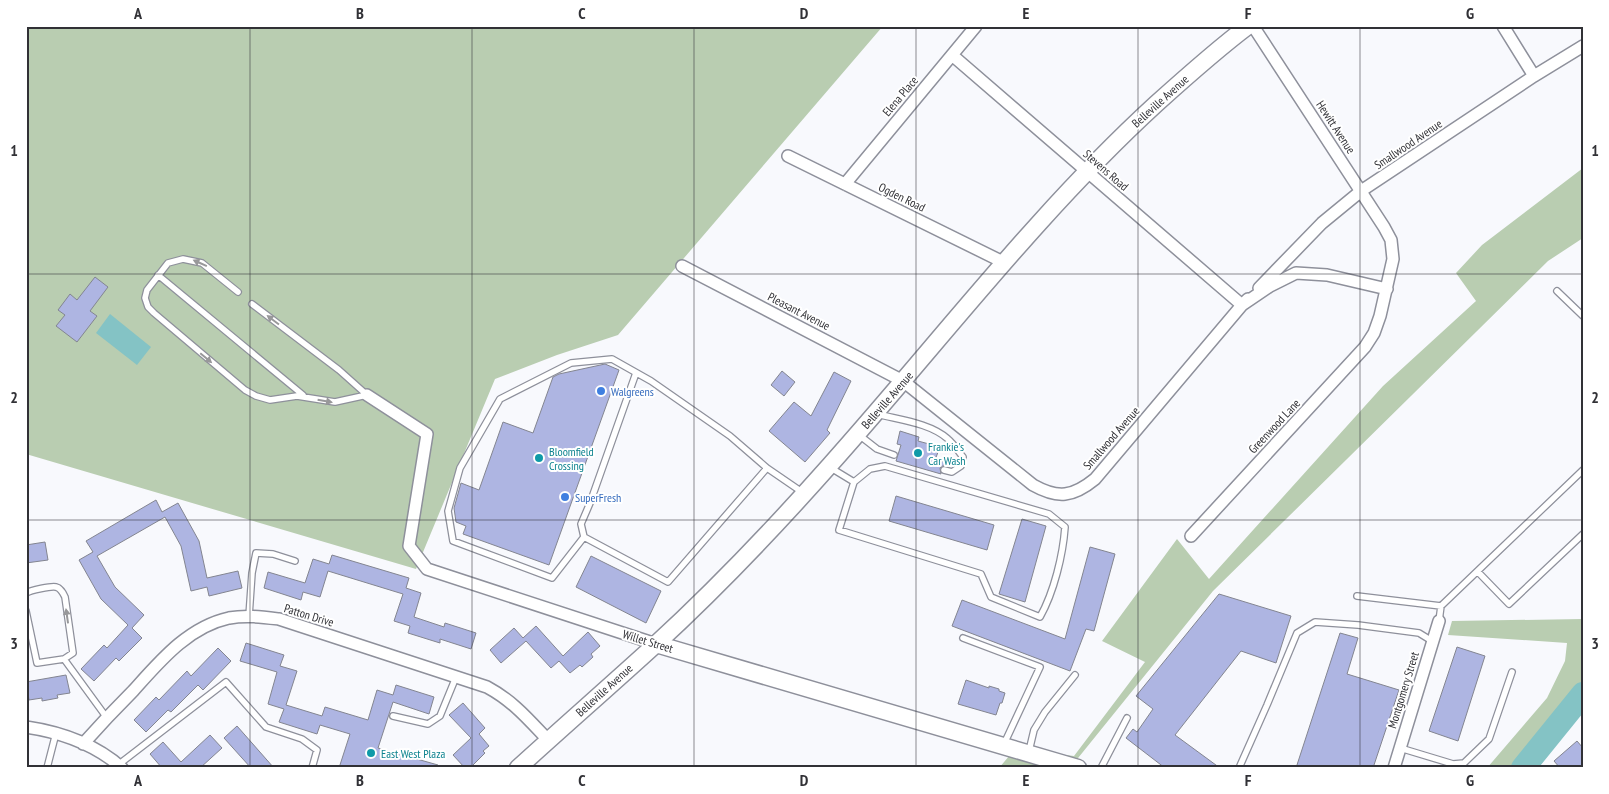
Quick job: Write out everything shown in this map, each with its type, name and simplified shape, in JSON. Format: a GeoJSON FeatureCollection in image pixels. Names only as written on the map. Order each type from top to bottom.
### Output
{"type":"FeatureCollection","features":[{"type":"Feature","properties":{"kind":"main road","name":"Belleville Avenue"},"geometry":{"type":"LineString","coordinates":[[518,768],[656,644],[762,539],[829,467],[1004,262],[1086,171],[1177,85],[1248,26]]}},
{"type":"Feature","properties":{"kind":"main road","name":"Willet Street"},"geometry":{"type":"LineString","coordinates":[[656,644],[1078,768]]}},
{"type":"Feature","properties":{"kind":"street","name":"Elena Place"},"geometry":{"type":"LineString","coordinates":[[844,184],[976,26]]}},
{"type":"Feature","properties":{"kind":"street","name":"Hewitt Avenue"},"geometry":{"type":"LineString","coordinates":[[1253,26],[1361,191],[1390,240],[1393,259],[1387,289],[1374,333]]}},
{"type":"Feature","properties":{"kind":"street"},"geometry":{"type":"LineString","coordinates":[[1503,26],[1534,76]]}},
{"type":"Feature","properties":{"kind":"street","name":"Smallwood Avenue"},"geometry":{"type":"LineString","coordinates":[[903,381],[1033,485],[1045,492],[1057,495],[1083,489],[1095,479],[1242,305],[1322,223],[1361,191],[1534,76],[1583,46]]}},
{"type":"Feature","properties":{"kind":"street","name":"Stevens Road"},"geometry":{"type":"LineString","coordinates":[[952,55],[1242,305]]}},
{"type":"Feature","properties":{"kind":"street","name":"Ogden Road"},"geometry":{"type":"LineString","coordinates":[[788,156],[1004,262]]}},
{"type":"Feature","properties":{"kind":"street","name":"Pleasant Avenue"},"geometry":{"type":"LineString","coordinates":[[682,266],[903,381]]}},
{"type":"Feature","properties":{"kind":"street","name":"Smallwood Avenue"},"geometry":{"type":"LineString","coordinates":[[1242,305],[1270,286],[1296,273],[1327,275],[1387,289]]}},
{"type":"Feature","properties":{"kind":"street","name":"Greenwood Lane"},"geometry":{"type":"LineString","coordinates":[[1191,536],[1365,347],[1374,333]]}},
{"type":"Feature","properties":{"kind":"street","name":"Willet Street"},"geometry":{"type":"LineString","coordinates":[[367,395],[427,434],[409,546],[427,569],[656,644]]}},
{"type":"Feature","properties":{"kind":"street","name":"Patton Drive"},"geometry":{"type":"LineString","coordinates":[[83,744],[171,650],[191,635],[209,626],[229,618],[249,616],[279,620],[487,687],[505,697],[548,740]]}},
{"type":"Feature","properties":{"kind":"street","name":"Montgomery Street"},"geometry":{"type":"LineString","coordinates":[[1394,768],[1439,621]]}},
{"type":"Feature","properties":{"kind":"street"},"geometry":{"type":"LineString","coordinates":[[26,727],[56,733],[83,744],[108,756],[120,766]]}},
{"type":"Feature","properties":{"kind":"lane"},"geometry":{"type":"LineString","coordinates":[[238,292],[207,267],[194,260],[183,259],[168,263],[147,290],[145,298],[148,307],[245,390],[256,396],[270,400],[285,397],[304,397],[336,402],[367,395]]}},
{"type":"Feature","properties":{"kind":"lane"},"geometry":{"type":"LineString","coordinates":[[158,275],[304,397]]}},
{"type":"Feature","properties":{"kind":"lane"},"geometry":{"type":"LineString","coordinates":[[1557,291],[1583,316]]}},
{"type":"Feature","properties":{"kind":"lane"},"geometry":{"type":"LineString","coordinates":[[252,304],[339,370],[367,395]]}},
{"type":"Feature","properties":{"kind":"lane"},"geometry":{"type":"LineString","coordinates":[[584,537],[552,578],[454,541],[448,511],[460,468],[500,399],[571,363],[612,358],[730,436],[768,468],[804,494]]}},
{"type":"Feature","properties":{"kind":"lane"},"geometry":{"type":"LineString","coordinates":[[636,373],[581,524],[584,537],[668,582],[768,468]]}},
{"type":"Feature","properties":{"kind":"lane"},"geometry":{"type":"LineString","coordinates":[[875,413],[920,425],[939,432],[949,440],[963,457],[961,466],[952,472],[944,470]]}},
{"type":"Feature","properties":{"kind":"lane"},"geometry":{"type":"LineString","coordinates":[[857,434],[877,448],[894,455]]}},
{"type":"Feature","properties":{"kind":"lane"},"geometry":{"type":"LineString","coordinates":[[885,466],[1049,514],[1065,527],[1064,549],[1046,606],[1040,617],[991,597],[981,574],[839,530],[854,482],[870,469],[885,466]]}},
{"type":"Feature","properties":{"kind":"lane"},"geometry":{"type":"LineString","coordinates":[[829,467],[854,482]]}},
{"type":"Feature","properties":{"kind":"lane"},"geometry":{"type":"LineString","coordinates":[[1439,621],[1441,606],[1583,470]]}},
{"type":"Feature","properties":{"kind":"lane"},"geometry":{"type":"LineString","coordinates":[[1478,572],[1509,604],[1583,534]]}},
{"type":"Feature","properties":{"kind":"lane"},"geometry":{"type":"LineString","coordinates":[[249,616],[252,573],[256,553],[273,554],[295,561]]}},
{"type":"Feature","properties":{"kind":"lane"},"geometry":{"type":"LineString","coordinates":[[26,593],[53,587],[63,592],[73,653],[64,659],[37,663],[26,611]]}},
{"type":"Feature","properties":{"kind":"lane"},"geometry":{"type":"LineString","coordinates":[[1357,596],[1441,606]]}},
{"type":"Feature","properties":{"kind":"lane"},"geometry":{"type":"LineString","coordinates":[[1238,768],[1267,706],[1297,633],[1315,622],[1358,625],[1419,633],[1432,641]]}},
{"type":"Feature","properties":{"kind":"lane"},"geometry":{"type":"LineString","coordinates":[[963,638],[1040,667],[1003,746]]}},
{"type":"Feature","properties":{"kind":"lane"},"geometry":{"type":"LineString","coordinates":[[64,659],[107,718]]}},
{"type":"Feature","properties":{"kind":"lane"},"geometry":{"type":"LineString","coordinates":[[1400,748],[1453,764],[1464,763],[1489,739],[1512,672]]}},
{"type":"Feature","properties":{"kind":"lane"},"geometry":{"type":"LineString","coordinates":[[1028,753],[1034,730],[1045,712],[1075,675]]}},
{"type":"Feature","properties":{"kind":"lane"},"geometry":{"type":"LineString","coordinates":[[393,716],[428,724],[440,716],[456,677]]}},
{"type":"Feature","properties":{"kind":"lane"},"geometry":{"type":"LineString","coordinates":[[120,766],[226,682],[266,727],[302,740],[317,750],[312,768]]}},
{"type":"Feature","properties":{"kind":"lane"},"geometry":{"type":"LineString","coordinates":[[1101,768],[1127,718]]}},
{"type":"Feature","properties":{"kind":"lane"},"geometry":{"type":"LineString","coordinates":[[47,768],[56,733]]}},
{"type":"Feature","properties":{"kind":"green space"},"geometry":{"type":"Polygon","coordinates":[[[26,26],[883,26],[618,335],[557,355],[495,379],[416,569],[26,454],[26,26]]]}},
{"type":"Feature","properties":{"kind":"green space"},"geometry":{"type":"Polygon","coordinates":[[[1583,168],[1583,238],[1548,261],[1213,591],[1070,768],[999,768],[1015,749],[1074,756],[1145,662],[1102,641],[1177,539],[1209,579],[1383,386],[1476,301],[1456,273],[1482,245],[1583,168]]]}},
{"type":"Feature","properties":{"kind":"green space"},"geometry":{"type":"Polygon","coordinates":[[[1583,619],[1583,709],[1538,768],[1487,768],[1547,698],[1565,661],[1567,643],[1448,635],[1452,621],[1583,619]]]}},
{"type":"Feature","properties":{"kind":"water"},"geometry":{"type":"Polygon","coordinates":[[[110,314],[151,347],[137,365],[96,333],[110,314]]]}},
{"type":"Feature","properties":{"kind":"building"},"geometry":{"type":"Polygon","coordinates":[[[95,277],[108,287],[90,311],[97,316],[77,342],[56,326],[65,315],[58,310],[70,294],[77,300],[95,277]]]}},
{"type":"Feature","properties":{"kind":"building","name":"Bloomfield Crossing"},"geometry":{"type":"Polygon","coordinates":[[[605,364],[619,370],[549,565],[463,534],[466,526],[456,522],[454,508],[461,483],[479,490],[503,422],[533,433],[553,377],[605,364]]]}},
{"type":"Feature","properties":{"kind":"building"},"geometry":{"type":"Polygon","coordinates":[[[782,371],[795,382],[784,396],[771,385],[782,371]]]}},
{"type":"Feature","properties":{"kind":"building"},"geometry":{"type":"Polygon","coordinates":[[[834,372],[851,381],[827,430],[830,433],[805,462],[769,431],[794,402],[811,416],[834,372]]]}},
{"type":"Feature","properties":{"kind":"building","name":"Frankie's Car Wash"},"geometry":{"type":"Polygon","coordinates":[[[900,431],[919,437],[918,441],[940,447],[935,460],[945,462],[940,468],[941,474],[896,461],[901,445],[897,444],[900,431]]]}},
{"type":"Feature","properties":{"kind":"building"},"geometry":{"type":"Polygon","coordinates":[[[896,496],[994,525],[987,550],[889,521],[896,496]]]}},
{"type":"Feature","properties":{"kind":"building"},"geometry":{"type":"Polygon","coordinates":[[[156,500],[162,512],[178,503],[199,541],[207,578],[238,571],[242,588],[209,596],[207,587],[191,591],[181,546],[165,517],[97,556],[115,587],[144,615],[132,628],[142,638],[119,661],[116,658],[94,681],[81,669],[104,645],[107,648],[128,625],[101,599],[79,560],[93,552],[86,541],[156,500]]]}},
{"type":"Feature","properties":{"kind":"building"},"geometry":{"type":"Polygon","coordinates":[[[1022,519],[1046,526],[1025,602],[999,594],[1022,519]]]}},
{"type":"Feature","properties":{"kind":"building"},"geometry":{"type":"Polygon","coordinates":[[[45,542],[48,560],[26,563],[26,545],[45,542]]]}},
{"type":"Feature","properties":{"kind":"building"},"geometry":{"type":"Polygon","coordinates":[[[1090,547],[1115,554],[1094,631],[1086,629],[1070,671],[952,626],[962,600],[1065,639],[1090,547]]]}},
{"type":"Feature","properties":{"kind":"building"},"geometry":{"type":"Polygon","coordinates":[[[332,555],[409,578],[406,588],[421,593],[414,617],[444,627],[445,623],[476,633],[471,649],[440,639],[440,643],[408,633],[410,626],[394,621],[403,594],[328,571],[320,597],[303,592],[301,600],[264,588],[268,572],[305,583],[313,559],[329,564],[332,555]]]}},
{"type":"Feature","properties":{"kind":"building"},"geometry":{"type":"Polygon","coordinates":[[[591,556],[661,591],[646,623],[576,587],[591,556]]]}},
{"type":"Feature","properties":{"kind":"building"},"geometry":{"type":"Polygon","coordinates":[[[1219,594],[1291,616],[1276,663],[1241,651],[1175,735],[1220,768],[1165,768],[1126,738],[1133,729],[1137,732],[1153,709],[1136,696],[1219,594]]]}},
{"type":"Feature","properties":{"kind":"building"},"geometry":{"type":"Polygon","coordinates":[[[536,626],[563,656],[588,632],[600,646],[591,654],[593,657],[582,667],[580,665],[570,673],[559,661],[551,668],[526,641],[501,663],[490,650],[514,628],[523,638],[536,626]]]}},
{"type":"Feature","properties":{"kind":"building"},"geometry":{"type":"Polygon","coordinates":[[[1340,633],[1358,638],[1347,674],[1399,690],[1373,768],[1296,768],[1340,633]]]}},
{"type":"Feature","properties":{"kind":"building"},"geometry":{"type":"Polygon","coordinates":[[[246,643],[284,655],[280,666],[297,671],[286,705],[322,716],[325,707],[368,720],[377,690],[393,695],[396,685],[434,697],[429,714],[393,702],[378,748],[438,765],[437,768],[339,768],[350,734],[320,725],[317,734],[279,722],[284,709],[268,704],[277,672],[240,661],[246,643]]]}},
{"type":"Feature","properties":{"kind":"building"},"geometry":{"type":"Polygon","coordinates":[[[1457,647],[1485,656],[1458,741],[1429,731],[1457,647]]]}},
{"type":"Feature","properties":{"kind":"building"},"geometry":{"type":"Polygon","coordinates":[[[218,648],[231,661],[203,690],[198,685],[171,712],[168,710],[146,732],[134,720],[156,697],[159,700],[187,671],[191,676],[218,648]]]}},
{"type":"Feature","properties":{"kind":"building"},"geometry":{"type":"Polygon","coordinates":[[[66,675],[70,693],[57,695],[58,698],[42,701],[42,698],[29,700],[26,682],[66,675]]]}},
{"type":"Feature","properties":{"kind":"building"},"geometry":{"type":"Polygon","coordinates":[[[966,680],[989,688],[989,686],[999,689],[999,691],[1005,693],[996,715],[958,704],[966,680]]]}},
{"type":"Feature","properties":{"kind":"building"},"geometry":{"type":"Polygon","coordinates":[[[463,703],[485,728],[479,734],[489,746],[483,751],[485,753],[470,768],[465,768],[453,755],[471,738],[449,715],[463,703]]]}},
{"type":"Feature","properties":{"kind":"building"},"geometry":{"type":"Polygon","coordinates":[[[237,726],[274,768],[251,768],[224,738],[237,726]]]}},
{"type":"Feature","properties":{"kind":"building"},"geometry":{"type":"Polygon","coordinates":[[[210,735],[222,748],[200,768],[162,768],[150,754],[163,742],[181,762],[210,735]]]}},
{"type":"Feature","properties":{"kind":"building"},"geometry":{"type":"Polygon","coordinates":[[[1577,741],[1583,748],[1583,768],[1560,768],[1554,761],[1577,741]]]}},
{"type":"Feature","properties":{"kind":"waterway"},"geometry":{"type":"LineString","coordinates":[[1523,768],[1583,694]]}},
{"type":"Feature","properties":{"kind":"place","name":"Walgreens"},"geometry":{"type":"Point","coordinates":[601,391]}},
{"type":"Feature","properties":{"kind":"place","name":"Frankie's Car Wash"},"geometry":{"type":"Point","coordinates":[918,453]}},
{"type":"Feature","properties":{"kind":"place","name":"Bloomfield Crossing"},"geometry":{"type":"Point","coordinates":[539,458]}},
{"type":"Feature","properties":{"kind":"place","name":"SuperFresh"},"geometry":{"type":"Point","coordinates":[565,497]}},
{"type":"Feature","properties":{"kind":"place","name":"East West Plaza"},"geometry":{"type":"Point","coordinates":[371,753]}}]}
